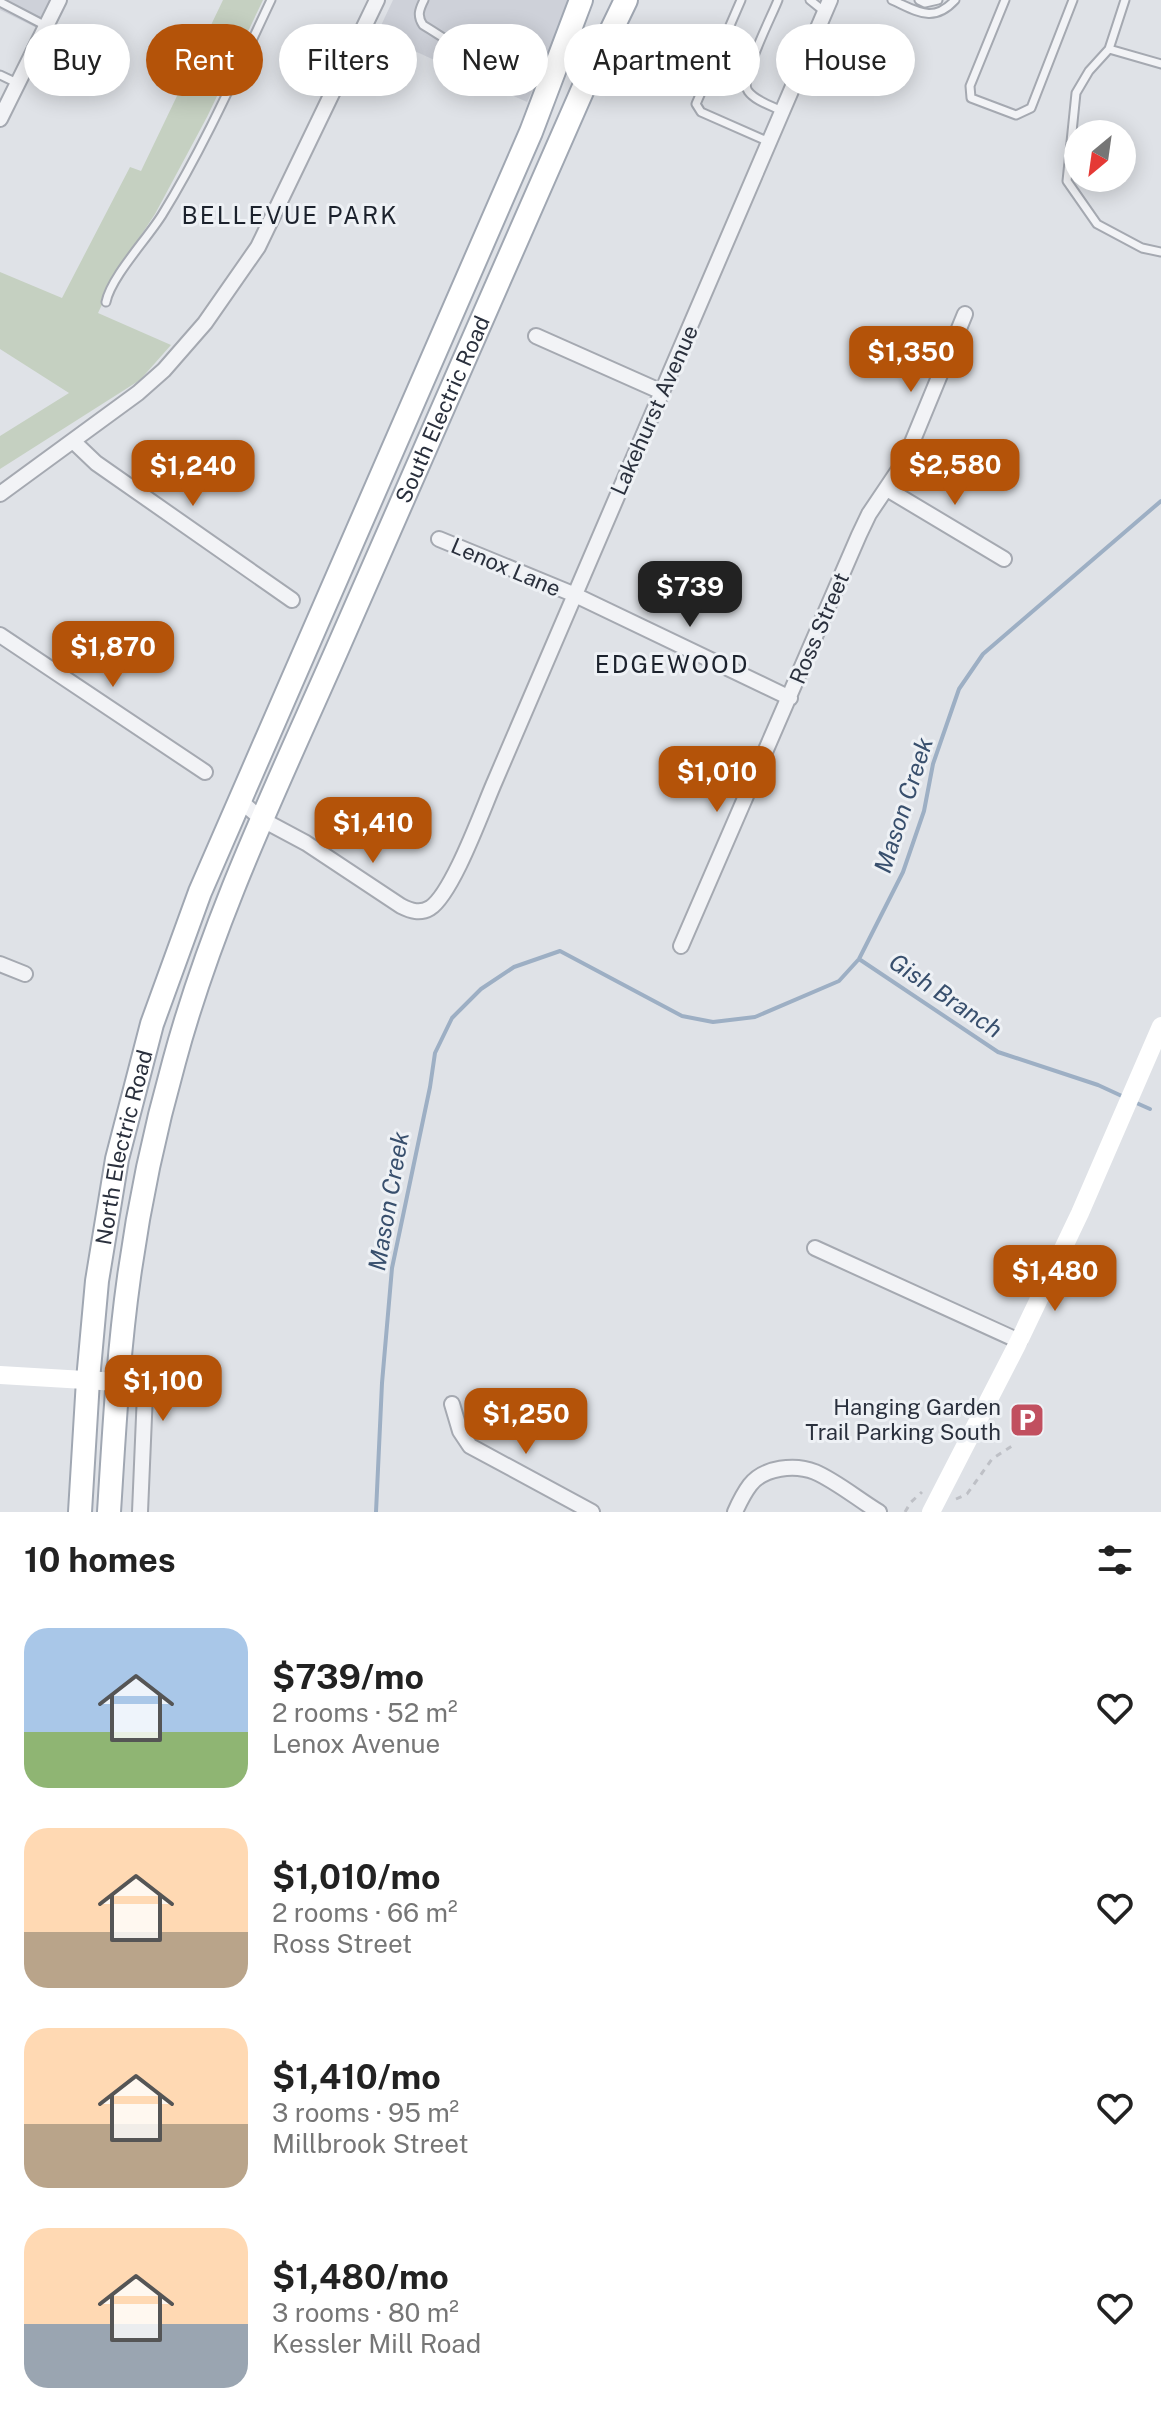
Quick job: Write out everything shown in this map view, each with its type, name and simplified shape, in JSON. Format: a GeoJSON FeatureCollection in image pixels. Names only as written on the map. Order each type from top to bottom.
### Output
{"type":"FeatureCollection","features":[{"type":"Feature","properties":{"kind":"main road","name":"South Electric Road"},"geometry":{"type":"LineString","coordinates":[[239,800],[531,132],[581,0]]}},
{"type":"Feature","properties":{"kind":"main road","name":"South Electric Road"},"geometry":{"type":"LineString","coordinates":[[263,820],[583,89],[626,0]]}},
{"type":"Feature","properties":{"kind":"main road","name":"North Electric Road"},"geometry":{"type":"LineString","coordinates":[[80,1512],[97,1281],[107,1215],[137,1078],[170,972],[239,800]]}},
{"type":"Feature","properties":{"kind":"main road","name":"North Electric Road"},"geometry":{"type":"LineString","coordinates":[[109,1512],[128,1281],[152,1147],[170,1076],[208,955],[263,820]]}},
{"type":"Feature","properties":{"kind":"street"},"geometry":{"type":"LineString","coordinates":[[47,24],[59,0]]}},
{"type":"Feature","properties":{"kind":"street"},"geometry":{"type":"LineString","coordinates":[[0,494],[138,393],[164,370],[205,323],[270,224],[377,0]]}},
{"type":"Feature","properties":{"kind":"street","name":"Lakehurst Avenue"},"geometry":{"type":"LineString","coordinates":[[263,820],[306,843],[412,912],[431,907],[450,884],[828,6]]}},
{"type":"Feature","properties":{"kind":"street"},"geometry":{"type":"LineString","coordinates":[[0,119],[24,69]]}},
{"type":"Feature","properties":{"kind":"street","name":"Ross Street"},"geometry":{"type":"LineString","coordinates":[[681,946],[859,535],[904,462],[965,314]]}},
{"type":"Feature","properties":{"kind":"street"},"geometry":{"type":"LineString","coordinates":[[536,336],[662,392]]}},
{"type":"Feature","properties":{"kind":"street"},"geometry":{"type":"LineString","coordinates":[[74,442],[96,463],[292,600]]}},
{"type":"Feature","properties":{"kind":"street"},"geometry":{"type":"LineString","coordinates":[[887,489],[1004,559]]}},
{"type":"Feature","properties":{"kind":"street","name":"Lenox Lane"},"geometry":{"type":"LineString","coordinates":[[439,539],[573,594],[790,698]]}},
{"type":"Feature","properties":{"kind":"street"},"geometry":{"type":"LineString","coordinates":[[0,635],[205,772]]}},
{"type":"Feature","properties":{"kind":"street"},"geometry":{"type":"LineString","coordinates":[[239,800],[263,820]]}},
{"type":"Feature","properties":{"kind":"street"},"geometry":{"type":"LineString","coordinates":[[0,964],[25,974]]}},
{"type":"Feature","properties":{"kind":"street"},"geometry":{"type":"LineString","coordinates":[[931,1512],[1019,1341],[1080,1213],[1161,1026]]}},
{"type":"Feature","properties":{"kind":"street"},"geometry":{"type":"LineString","coordinates":[[815,1248],[1019,1341]]}},
{"type":"Feature","properties":{"kind":"street"},"geometry":{"type":"LineString","coordinates":[[0,1375],[137,1384],[145,1393],[140,1512]]}},
{"type":"Feature","properties":{"kind":"street"},"geometry":{"type":"LineString","coordinates":[[452,1404],[460,1431],[470,1446],[592,1512]]}},
{"type":"Feature","properties":{"kind":"street"},"geometry":{"type":"LineString","coordinates":[[735,1512],[752,1482],[772,1471],[798,1468],[815,1472],[879,1512]]}},
{"type":"Feature","properties":{"kind":"lane"},"geometry":{"type":"LineString","coordinates":[[106,302],[111,286],[162,215],[190,165],[271,0]]}},
{"type":"Feature","properties":{"kind":"lane"},"geometry":{"type":"LineString","coordinates":[[424,0],[419,11],[423,25],[489,64],[513,72],[533,70],[558,58]]}},
{"type":"Feature","properties":{"kind":"lane"},"geometry":{"type":"LineString","coordinates":[[741,0],[696,104],[701,112],[769,142]]}},
{"type":"Feature","properties":{"kind":"lane"},"geometry":{"type":"LineString","coordinates":[[778,0],[746,83],[751,94],[782,111]]}},
{"type":"Feature","properties":{"kind":"lane"},"geometry":{"type":"LineString","coordinates":[[810,0],[828,6]]}},
{"type":"Feature","properties":{"kind":"lane"},"geometry":{"type":"LineString","coordinates":[[892,0],[926,15],[938,13],[955,0]]}},
{"type":"Feature","properties":{"kind":"lane"},"geometry":{"type":"LineString","coordinates":[[919,0],[925,3],[938,0]]}},
{"type":"Feature","properties":{"kind":"lane"},"geometry":{"type":"LineString","coordinates":[[1005,0],[970,86],[971,98],[1016,115],[1031,108],[1073,0]]}},
{"type":"Feature","properties":{"kind":"lane"},"geometry":{"type":"LineString","coordinates":[[1125,0],[1109,49],[1081,81],[1076,93],[1067,181],[1097,224],[1142,248],[1161,252]]}},
{"type":"Feature","properties":{"kind":"lane"},"geometry":{"type":"LineString","coordinates":[[0,2],[42,24]]}},
{"type":"Feature","properties":{"kind":"lane"},"geometry":{"type":"LineString","coordinates":[[1109,49],[1161,64]]}},
{"type":"Feature","properties":{"kind":"lane"},"geometry":{"type":"LineString","coordinates":[[0,75],[17,83]]}},
{"type":"Feature","properties":{"kind":"path"},"geometry":{"type":"LineString","coordinates":[[951,1499],[962,1499],[992,1459],[1012,1446]]}},
{"type":"Feature","properties":{"kind":"path"},"geometry":{"type":"LineString","coordinates":[[905,1512],[918,1494],[926,1491]]}},
{"type":"Feature","properties":{"kind":"shaded area"},"geometry":{"type":"Polygon","coordinates":[[[0,0],[50,0],[39,24],[29,24],[0,10],[0,0]]]}},
{"type":"Feature","properties":{"kind":"shaded area"},"geometry":{"type":"Polygon","coordinates":[[[393,0],[575,0],[548,57],[548,24],[433,24],[433,59],[417,52],[417,24],[382,24],[393,0]]]}},
{"type":"Feature","properties":{"kind":"shaded area"},"geometry":{"type":"Polygon","coordinates":[[[514,96],[530,96],[527,102],[514,96]]]}},
{"type":"Feature","properties":{"kind":"green space"},"geometry":{"type":"Polygon","coordinates":[[[223,0],[263,0],[252,24],[211,24],[223,0]]]}},
{"type":"Feature","properties":{"kind":"green space"},"geometry":{"type":"Polygon","coordinates":[[[177,96],[217,96],[155,214],[120,267],[98,313],[171,345],[140,380],[0,469],[0,436],[69,393],[0,349],[0,272],[62,298],[130,167],[141,171],[177,96]]]}},
{"type":"Feature","properties":{"kind":"waterway","name":"Mason Creek"},"geometry":{"type":"LineString","coordinates":[[376,1512],[382,1383],[392,1268],[435,1053],[452,1018],[481,989],[514,967],[560,951],[682,1016],[713,1022],[755,1017],[839,981],[859,959],[903,872],[924,811],[933,764],[959,689],[983,654],[1161,501]]}},
{"type":"Feature","properties":{"kind":"waterway","name":"Gish Branch"},"geometry":{"type":"LineString","coordinates":[[859,959],[998,1052],[1098,1085],[1124,1097]]}},
{"type":"Feature","properties":{"kind":"waterway","name":"Gish Branch"},"geometry":{"type":"LineString","coordinates":[[1132,1101],[1150,1109]]}},
{"type":"Feature","properties":{"kind":"place","name":"Hanging Garden Trail Parking South"},"geometry":{"type":"Point","coordinates":[1027,1420]}},
{"type":"Feature","properties":{"kind":"district","name":"BELLEVUE PARK"},"geometry":{"type":"Point","coordinates":[290,215]}},
{"type":"Feature","properties":{"kind":"district","name":"EDGEWOOD"},"geometry":{"type":"Point","coordinates":[672,664]}}]}
